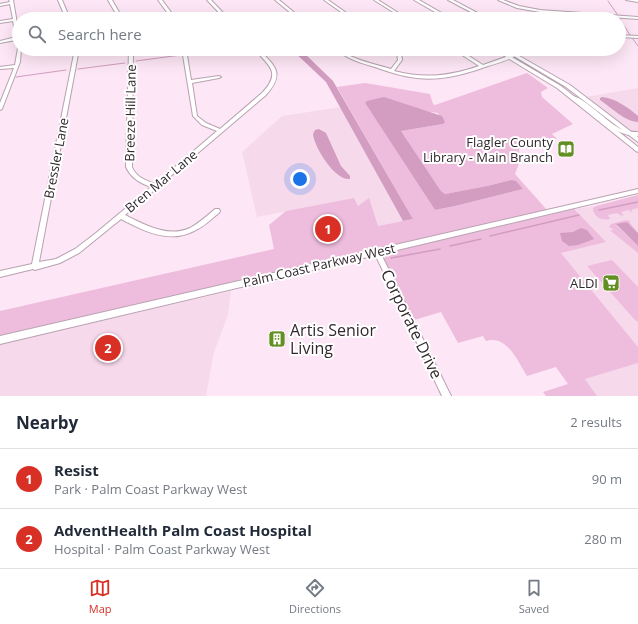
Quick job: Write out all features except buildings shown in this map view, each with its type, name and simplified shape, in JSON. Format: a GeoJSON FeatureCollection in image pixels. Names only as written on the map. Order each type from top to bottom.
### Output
{"type":"FeatureCollection","features":[{"type":"Feature","properties":{"kind":"main road"},"geometry":{"type":"LineString","coordinates":[[409,0],[430,12]]}},
{"type":"Feature","properties":{"kind":"main road"},"geometry":{"type":"LineString","coordinates":[[416,0],[437,12]]}},
{"type":"Feature","properties":{"kind":"main road"},"geometry":{"type":"LineString","coordinates":[[517,56],[568,86],[638,140]]}},
{"type":"Feature","properties":{"kind":"main road"},"geometry":{"type":"LineString","coordinates":[[509,57],[546,78],[573,97],[638,150]]}},
{"type":"Feature","properties":{"kind":"main road","name":"Palm Coast Parkway West"},"geometry":{"type":"LineString","coordinates":[[0,340],[638,191]]}},
{"type":"Feature","properties":{"kind":"street"},"geometry":{"type":"LineString","coordinates":[[60,0],[65,12]]}},
{"type":"Feature","properties":{"kind":"street"},"geometry":{"type":"LineString","coordinates":[[110,0],[117,12]]}},
{"type":"Feature","properties":{"kind":"street"},"geometry":{"type":"LineString","coordinates":[[160,0],[169,12]]}},
{"type":"Feature","properties":{"kind":"street"},"geometry":{"type":"LineString","coordinates":[[209,0],[220,12]]}},
{"type":"Feature","properties":{"kind":"street"},"geometry":{"type":"LineString","coordinates":[[277,0],[292,12]]}},
{"type":"Feature","properties":{"kind":"street"},"geometry":{"type":"LineString","coordinates":[[326,0],[343,12]]}},
{"type":"Feature","properties":{"kind":"street"},"geometry":{"type":"LineString","coordinates":[[376,0],[395,12]]}},
{"type":"Feature","properties":{"kind":"street"},"geometry":{"type":"LineString","coordinates":[[450,0],[473,12]]}},
{"type":"Feature","properties":{"kind":"street"},"geometry":{"type":"LineString","coordinates":[[500,0],[518,7],[562,12]]}},
{"type":"Feature","properties":{"kind":"street"},"geometry":{"type":"LineString","coordinates":[[628,0],[638,1]]}},
{"type":"Feature","properties":{"kind":"street"},"geometry":{"type":"LineString","coordinates":[[0,5],[11,2],[13,12]]}},
{"type":"Feature","properties":{"kind":"street"},"geometry":{"type":"LineString","coordinates":[[626,17],[638,18]]}},
{"type":"Feature","properties":{"kind":"street"},"geometry":{"type":"LineString","coordinates":[[0,22],[12,20]]}},
{"type":"Feature","properties":{"kind":"street"},"geometry":{"type":"LineString","coordinates":[[626,36],[638,37]]}},
{"type":"Feature","properties":{"kind":"street"},"geometry":{"type":"LineString","coordinates":[[0,42],[12,39]]}},
{"type":"Feature","properties":{"kind":"street"},"geometry":{"type":"LineString","coordinates":[[0,109],[18,56]]}},
{"type":"Feature","properties":{"kind":"street","name":"Bressler Lane"},"geometry":{"type":"LineString","coordinates":[[35,267],[76,56]]}},
{"type":"Feature","properties":{"kind":"street","name":"Breeze Hill Lane"},"geometry":{"type":"LineString","coordinates":[[131,56],[129,167],[132,174],[137,178],[155,186]]}},
{"type":"Feature","properties":{"kind":"street"},"geometry":{"type":"LineString","coordinates":[[185,56],[196,118],[204,124],[221,131]]}},
{"type":"Feature","properties":{"kind":"street","name":"Bren Mar Lane"},"geometry":{"type":"LineString","coordinates":[[0,274],[58,261],[77,252],[121,216],[267,91],[274,82],[275,74],[272,66],[263,56]]}},
{"type":"Feature","properties":{"kind":"street"},"geometry":{"type":"LineString","coordinates":[[347,56],[410,76],[439,77],[451,75],[512,56]]}},
{"type":"Feature","properties":{"kind":"street"},"geometry":{"type":"LineString","coordinates":[[392,71],[400,60],[399,56]]}},
{"type":"Feature","properties":{"kind":"street"},"geometry":{"type":"LineString","coordinates":[[466,56],[482,66]]}},
{"type":"Feature","properties":{"kind":"street"},"geometry":{"type":"LineString","coordinates":[[0,68],[16,66]]}},
{"type":"Feature","properties":{"kind":"street"},"geometry":{"type":"LineString","coordinates":[[189,82],[219,77]]}},
{"type":"Feature","properties":{"kind":"street"},"geometry":{"type":"LineString","coordinates":[[573,97],[582,102],[618,131],[638,134]]}},
{"type":"Feature","properties":{"kind":"street"},"geometry":{"type":"LineString","coordinates":[[121,216],[154,232],[173,235],[196,228],[217,211]]}},
{"type":"Feature","properties":{"kind":"street","name":"Corporate Drive"},"geometry":{"type":"LineString","coordinates":[[377,252],[447,396]]}},
{"type":"Feature","properties":{"kind":"shaded area"},"geometry":{"type":"Polygon","coordinates":[[[298,56],[307,56],[333,81],[413,219],[403,221],[326,82],[298,56]]]}},
{"type":"Feature","properties":{"kind":"shaded area"},"geometry":{"type":"Polygon","coordinates":[[[527,73],[548,88],[541,92],[542,97],[573,124],[552,134],[557,139],[551,138],[548,140],[548,144],[540,139],[519,149],[520,161],[515,174],[547,210],[0,336],[0,311],[274,249],[269,225],[286,211],[354,198],[358,206],[369,198],[378,226],[413,219],[337,87],[365,83],[430,94],[433,104],[435,105],[527,73]],[[365,103],[435,210],[523,189],[511,180],[445,194],[441,191],[401,131],[443,124],[438,113],[365,103]]]}},
{"type":"Feature","properties":{"kind":"shaded area"},"geometry":{"type":"Polygon","coordinates":[[[638,88],[638,137],[586,97],[638,88]]]}},
{"type":"Feature","properties":{"kind":"shaded area"},"geometry":{"type":"Polygon","coordinates":[[[384,97],[442,116],[445,122],[443,124],[401,131],[441,191],[445,194],[511,180],[516,181],[523,189],[435,210],[365,103],[367,101],[384,97]]]}},
{"type":"Feature","properties":{"kind":"shaded area"},"geometry":{"type":"Polygon","coordinates":[[[602,97],[617,101],[626,107],[638,116],[638,122],[628,120],[618,114],[600,100],[602,97]]]}},
{"type":"Feature","properties":{"kind":"shaded area"},"geometry":{"type":"Polygon","coordinates":[[[341,107],[403,221],[369,228],[354,198],[257,217],[242,152],[282,116],[341,107]]]}},
{"type":"Feature","properties":{"kind":"shaded area"},"geometry":{"type":"Polygon","coordinates":[[[319,129],[326,133],[341,166],[350,176],[350,179],[338,175],[321,154],[314,140],[313,134],[315,130],[319,129]]]}},
{"type":"Feature","properties":{"kind":"shaded area"},"geometry":{"type":"Polygon","coordinates":[[[638,195],[638,347],[561,253],[605,242],[574,209],[596,206],[638,195]]]}},
{"type":"Feature","properties":{"kind":"shaded area"},"geometry":{"type":"Polygon","coordinates":[[[638,195],[638,208],[631,210],[633,213],[628,210],[621,212],[623,215],[622,216],[617,213],[608,215],[610,219],[604,219],[598,218],[593,211],[593,208],[596,206],[638,195]]]}},
{"type":"Feature","properties":{"kind":"shaded area"},"geometry":{"type":"Polygon","coordinates":[[[574,209],[606,242],[561,253],[638,347],[638,363],[585,379],[597,396],[546,396],[543,392],[568,384],[556,367],[527,376],[516,357],[506,345],[500,342],[493,340],[486,341],[483,336],[458,343],[441,312],[414,320],[384,259],[386,255],[392,251],[574,209]]]}},
{"type":"Feature","properties":{"kind":"shaded area"},"geometry":{"type":"Polygon","coordinates":[[[626,220],[630,221],[638,233],[627,222],[616,225],[638,246],[638,253],[610,230],[614,230],[609,227],[611,224],[626,220]]]}},
{"type":"Feature","properties":{"kind":"shaded area"},"geometry":{"type":"Polygon","coordinates":[[[627,222],[638,233],[638,246],[616,224],[627,222]]]}},
{"type":"Feature","properties":{"kind":"shaded area"},"geometry":{"type":"Polygon","coordinates":[[[581,228],[587,230],[594,239],[578,245],[569,246],[562,241],[560,233],[573,232],[581,228]]]}},
{"type":"Feature","properties":{"kind":"shaded area","name":"ALDI"},"geometry":{"type":"Polygon","coordinates":[[[612,260],[638,287],[638,322],[587,266],[612,260]]]}},
{"type":"Feature","properties":{"kind":"shaded area"},"geometry":{"type":"Polygon","coordinates":[[[231,291],[228,315],[214,352],[206,396],[0,396],[0,344],[231,291]]]}},
{"type":"Feature","properties":{"kind":"shaded area"},"geometry":{"type":"Polygon","coordinates":[[[638,363],[638,396],[597,396],[585,379],[638,363]]]}},
{"type":"Feature","properties":{"kind":"waterway"},"geometry":{"type":"LineString","coordinates":[[608,1],[616,12]]}},
{"type":"Feature","properties":{"kind":"waterway"},"geometry":{"type":"LineString","coordinates":[[626,29],[630,35]]}},
{"type":"Feature","properties":{"kind":"waterway"},"geometry":{"type":"LineString","coordinates":[[633,39],[638,46]]}},
{"type":"Feature","properties":{"kind":"waterway"},"geometry":{"type":"LineString","coordinates":[[136,61],[174,56]]}},
{"type":"Feature","properties":{"kind":"waterway"},"geometry":{"type":"LineString","coordinates":[[78,69],[125,63]]}},
{"type":"Feature","properties":{"kind":"waterway"},"geometry":{"type":"LineString","coordinates":[[16,77],[66,70]]}},
{"type":"Feature","properties":{"kind":"waterway"},"geometry":{"type":"LineString","coordinates":[[599,210],[638,202]]}},
{"type":"Feature","properties":{"kind":"waterway"},"geometry":{"type":"LineString","coordinates":[[490,236],[579,215]]}},
{"type":"Feature","properties":{"kind":"waterway"},"geometry":{"type":"LineString","coordinates":[[450,246],[481,239]]}},
{"type":"Feature","properties":{"kind":"waterway"},"geometry":{"type":"LineString","coordinates":[[391,258],[440,249]]}},
{"type":"Feature","properties":{"kind":"place","name":"Flagler County Library - Main Branch"},"geometry":{"type":"Point","coordinates":[566,149]}},
{"type":"Feature","properties":{"kind":"place","name":"Resist"},"geometry":{"type":"Point","coordinates":[328,229]}},
{"type":"Feature","properties":{"kind":"place","name":"ALDI"},"geometry":{"type":"Point","coordinates":[611,283]}},
{"type":"Feature","properties":{"kind":"place","name":"Artis Senior Living"},"geometry":{"type":"Point","coordinates":[277,339]}},
{"type":"Feature","properties":{"kind":"place","name":"AdventHealth Palm Coast Hospital"},"geometry":{"type":"Point","coordinates":[108,348]}}]}
